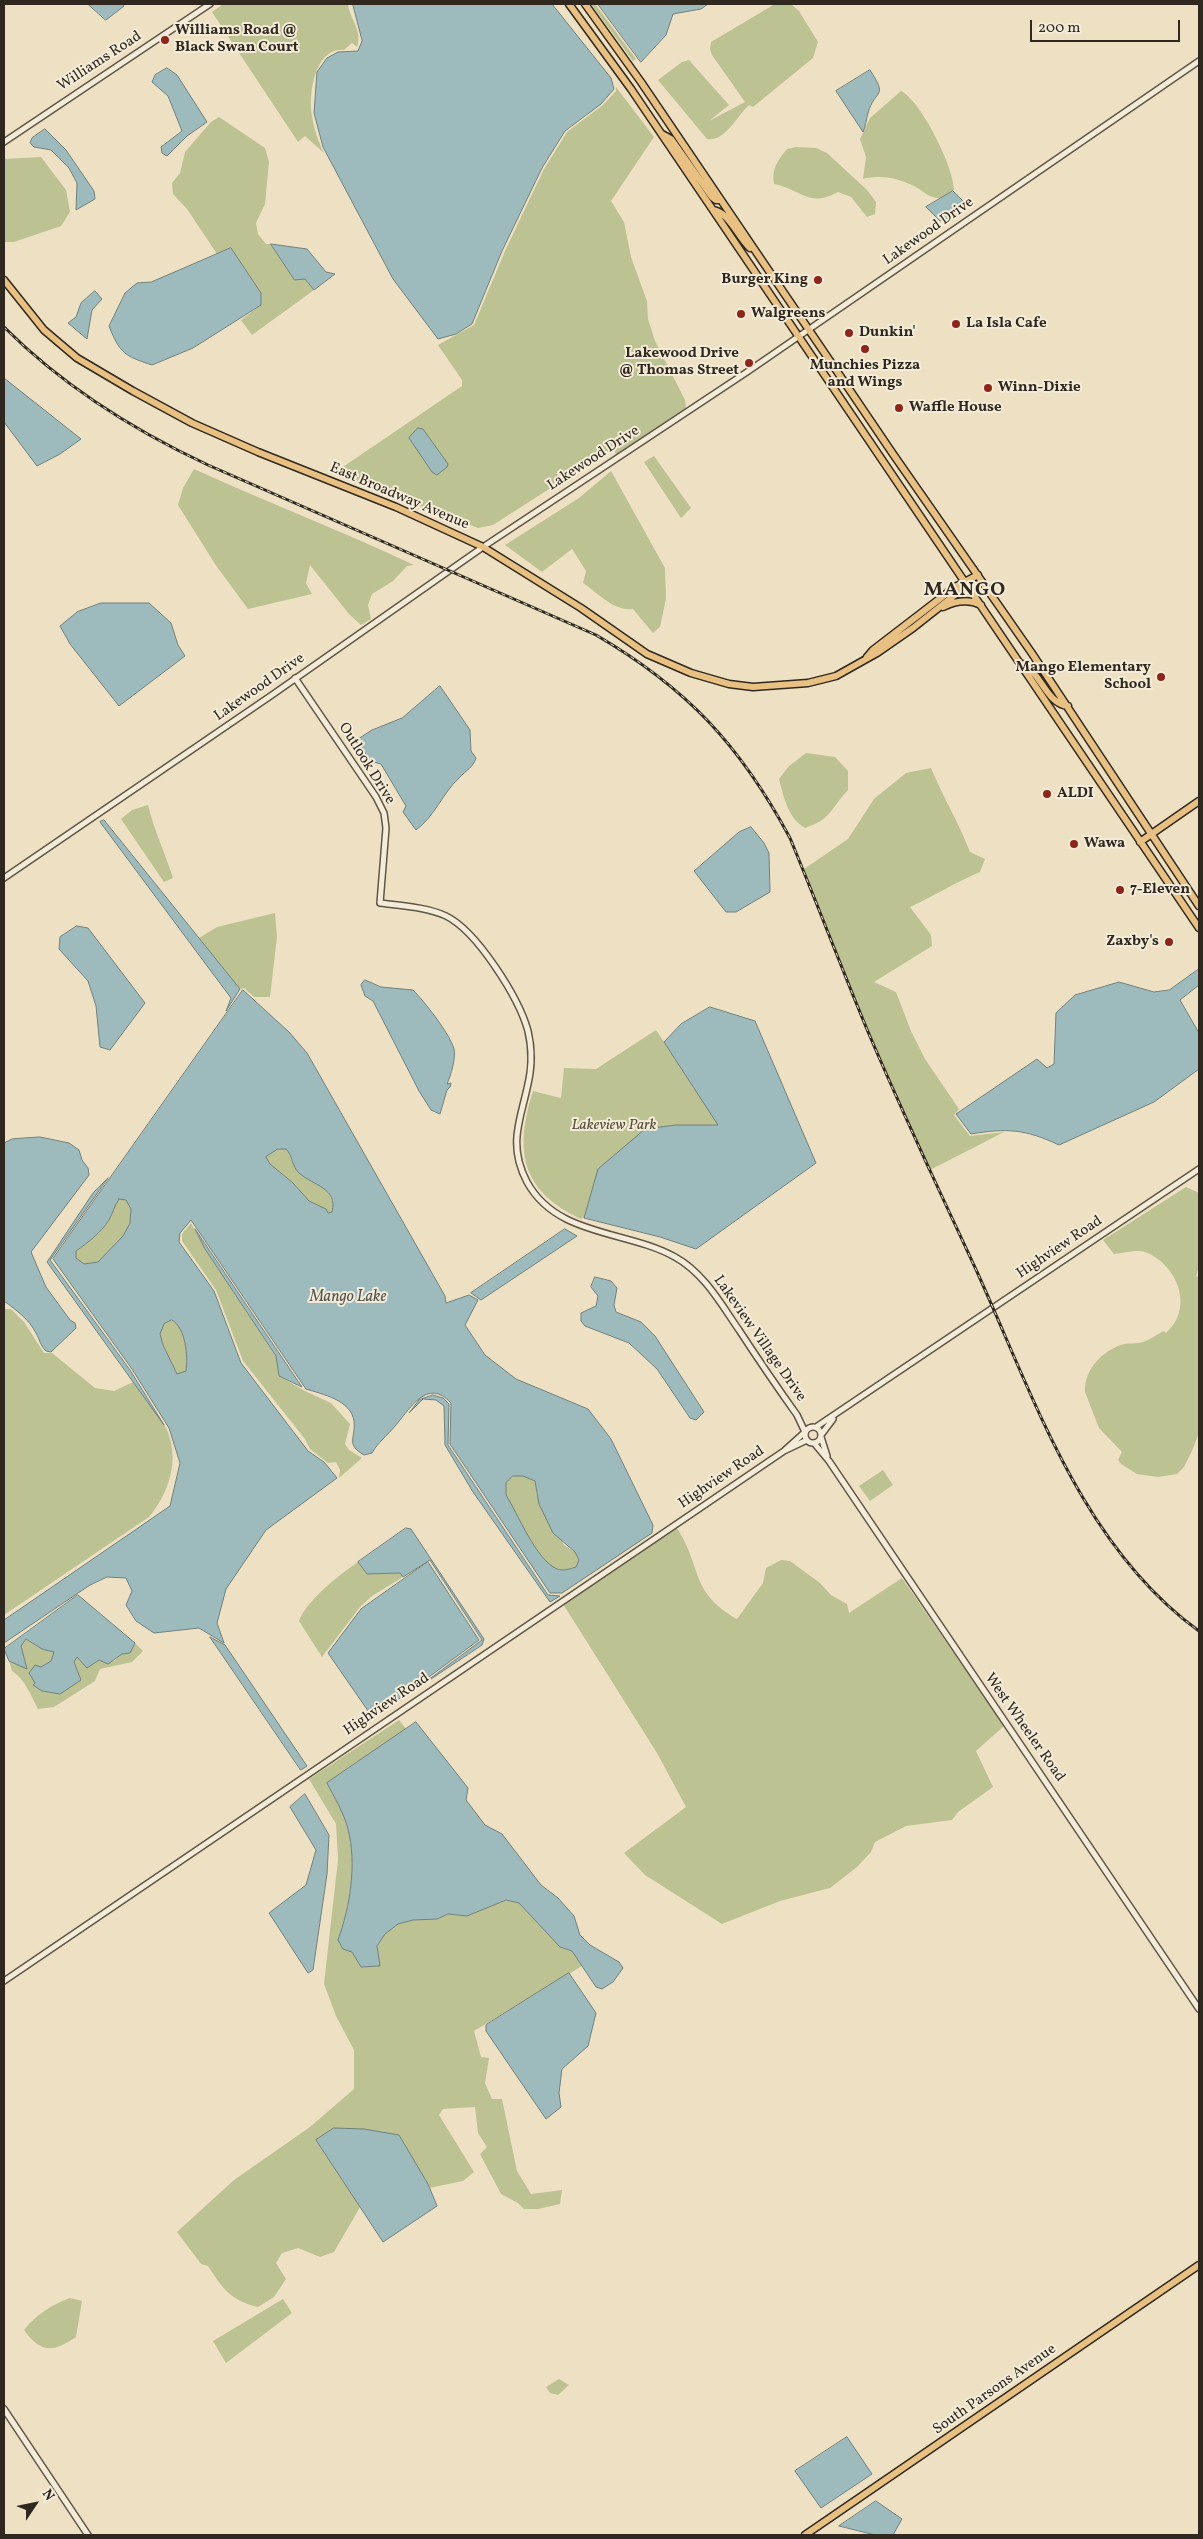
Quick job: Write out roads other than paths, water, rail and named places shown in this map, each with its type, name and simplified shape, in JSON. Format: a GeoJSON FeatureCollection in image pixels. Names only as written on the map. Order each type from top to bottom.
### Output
{"type":"FeatureCollection","features":[{"type":"Feature","properties":{"kind":"main road"},"geometry":{"type":"LineString","coordinates":[[569,4],[661,134],[967,582],[1199,928]]}},
{"type":"Feature","properties":{"kind":"main road"},"geometry":{"type":"LineString","coordinates":[[584,4],[641,82],[756,254],[1068,706],[1199,906]]}},
{"type":"Feature","properties":{"kind":"main road"},"geometry":{"type":"LineString","coordinates":[[661,134],[671,139],[712,197],[716,200],[721,200]]}},
{"type":"Feature","properties":{"kind":"main road"},"geometry":{"type":"LineString","coordinates":[[713,210],[724,215],[742,241],[756,254]]}},
{"type":"Feature","properties":{"kind":"main road","name":"East Broadway Avenue"},"geometry":{"type":"LineString","coordinates":[[4,280],[44,330],[77,358],[133,392],[192,423],[258,452],[396,507],[483,547],[581,608],[647,654],[690,673],[729,684],[753,687],[808,683],[836,676],[867,657]]}},
{"type":"Feature","properties":{"kind":"main road"},"geometry":{"type":"LineString","coordinates":[[867,657],[873,650],[955,587],[978,575]]}},
{"type":"Feature","properties":{"kind":"main road"},"geometry":{"type":"LineString","coordinates":[[867,657],[877,653],[935,611],[960,591],[967,582]]}},
{"type":"Feature","properties":{"kind":"main road"},"geometry":{"type":"LineString","coordinates":[[935,611],[953,602],[965,601],[982,605]]}},
{"type":"Feature","properties":{"kind":"main road"},"geometry":{"type":"LineString","coordinates":[[1021,662],[1031,668],[1053,698],[1062,706],[1068,706]]}},
{"type":"Feature","properties":{"kind":"main road"},"geometry":{"type":"LineString","coordinates":[[1140,842],[1199,801]]}},
{"type":"Feature","properties":{"kind":"main road","name":"South Parsons Avenue"},"geometry":{"type":"LineString","coordinates":[[805,2535],[1199,2265]]}},
{"type":"Feature","properties":{"kind":"street","name":"Williams Road"},"geometry":{"type":"LineString","coordinates":[[4,142],[210,4]]}},
{"type":"Feature","properties":{"kind":"street","name":"Lakewood Drive"},"geometry":{"type":"LineString","coordinates":[[4,878],[483,547],[809,330],[1199,61]]}},
{"type":"Feature","properties":{"kind":"street","name":"Outlook Drive"},"geometry":{"type":"LineString","coordinates":[[295,678],[376,797],[384,813],[386,828],[380,903]]}},
{"type":"Feature","properties":{"kind":"street","name":"Lakeview Village Drive"},"geometry":{"type":"LineString","coordinates":[[380,903],[427,910],[446,916],[461,925],[473,937],[513,995],[528,1033],[531,1052],[530,1073],[516,1125],[518,1156],[521,1170],[537,1198],[553,1212],[568,1220],[659,1249],[687,1264],[713,1292],[797,1415],[807,1440]]}},
{"type":"Feature","properties":{"kind":"street","name":"Highview Road"},"geometry":{"type":"LineString","coordinates":[[4,1981],[784,1451],[805,1432],[835,1416],[1199,1169]]}},
{"type":"Feature","properties":{"kind":"street","name":"Lakeview Village Drive"},"geometry":{"type":"LineString","coordinates":[[797,1415],[815,1427]]}},
{"type":"Feature","properties":{"kind":"street","name":"Highview Road"},"geometry":{"type":"LineString","coordinates":[[814,1443],[835,1416]]}},
{"type":"Feature","properties":{"kind":"street","name":"West Wheeler Road"},"geometry":{"type":"LineString","coordinates":[[815,1427],[821,1436],[828,1461]]}},
{"type":"Feature","properties":{"kind":"street","name":"Highview Road"},"geometry":{"type":"LineString","coordinates":[[784,1451],[807,1440]]}},
{"type":"Feature","properties":{"kind":"street"},"geometry":{"type":"LineString","coordinates":[[807,1440],[814,1443]]}},
{"type":"Feature","properties":{"kind":"street","name":"West Wheeler Road"},"geometry":{"type":"LineString","coordinates":[[814,1443],[1199,2009]]}},
{"type":"Feature","properties":{"kind":"street"},"geometry":{"type":"LineString","coordinates":[[4,2408],[88,2535]]}},
{"type":"Feature","properties":{"kind":"water"},"geometry":{"type":"Polygon","coordinates":[[[88,4],[123,4],[124,6],[106,20],[88,4]]]}},
{"type":"Feature","properties":{"kind":"water"},"geometry":{"type":"Polygon","coordinates":[[[353,4],[552,4],[611,78],[614,89],[601,104],[565,131],[542,168],[502,251],[472,324],[456,334],[438,339],[393,279],[323,147],[314,113],[317,72],[327,58],[338,52],[358,51],[362,41],[353,4]]]}},
{"type":"Feature","properties":{"kind":"water"},"geometry":{"type":"Polygon","coordinates":[[[598,4],[708,4],[701,9],[673,14],[666,35],[641,62],[598,4]]]}},
{"type":"Feature","properties":{"kind":"water"},"geometry":{"type":"Polygon","coordinates":[[[167,68],[177,75],[207,122],[187,136],[167,156],[162,153],[161,147],[182,131],[168,96],[152,82],[155,75],[167,68]]]}},
{"type":"Feature","properties":{"kind":"water"},"geometry":{"type":"Polygon","coordinates":[[[870,70],[880,90],[871,105],[863,132],[836,91],[870,70]]]}},
{"type":"Feature","properties":{"kind":"water"},"geometry":{"type":"Polygon","coordinates":[[[45,129],[66,150],[94,191],[95,199],[76,210],[77,183],[69,168],[51,150],[34,147],[30,143],[32,138],[45,129]]]}},
{"type":"Feature","properties":{"kind":"water"},"geometry":{"type":"Polygon","coordinates":[[[953,191],[965,203],[958,213],[940,221],[926,207],[953,191]]]}},
{"type":"Feature","properties":{"kind":"water"},"geometry":{"type":"Polygon","coordinates":[[[271,244],[307,249],[326,272],[335,274],[314,290],[305,279],[295,280],[271,244]]]}},
{"type":"Feature","properties":{"kind":"water"},"geometry":{"type":"Polygon","coordinates":[[[231,248],[261,293],[261,305],[193,348],[152,365],[129,356],[120,348],[109,326],[125,293],[137,283],[151,282],[231,248]]]}},
{"type":"Feature","properties":{"kind":"water"},"geometry":{"type":"Polygon","coordinates":[[[95,291],[102,299],[92,310],[87,339],[68,323],[76,317],[81,303],[95,291]]]}},
{"type":"Feature","properties":{"kind":"water"},"geometry":{"type":"Polygon","coordinates":[[[4,378],[81,439],[60,454],[37,466],[4,422],[4,378]]]}},
{"type":"Feature","properties":{"kind":"water"},"geometry":{"type":"Polygon","coordinates":[[[418,428],[423,429],[448,464],[437,475],[432,472],[409,438],[418,428]]]}},
{"type":"Feature","properties":{"kind":"water"},"geometry":{"type":"Polygon","coordinates":[[[101,603],[149,603],[171,623],[178,645],[185,656],[119,706],[70,644],[60,626],[77,612],[101,603]]]}},
{"type":"Feature","properties":{"kind":"water"},"geometry":{"type":"Polygon","coordinates":[[[440,686],[470,730],[471,751],[476,758],[471,767],[453,784],[428,818],[416,830],[403,812],[406,806],[381,764],[369,761],[358,739],[372,730],[402,718],[440,686]]]}},
{"type":"Feature","properties":{"kind":"water"},"geometry":{"type":"Polygon","coordinates":[[[104,820],[240,989],[226,1011],[231,998],[100,822],[104,820]]]}},
{"type":"Feature","properties":{"kind":"water"},"geometry":{"type":"Polygon","coordinates":[[[751,827],[764,843],[769,853],[770,892],[736,912],[726,912],[694,871],[739,832],[751,827]]]}},
{"type":"Feature","properties":{"kind":"water"},"geometry":{"type":"Polygon","coordinates":[[[77,926],[88,928],[145,1003],[110,1050],[100,1047],[96,1006],[88,981],[59,949],[60,937],[77,926]]]}},
{"type":"Feature","properties":{"kind":"water"},"geometry":{"type":"Polygon","coordinates":[[[1199,969],[1199,985],[1180,1000],[1199,1033],[1199,1069],[1154,1102],[1059,1145],[1016,1131],[971,1134],[956,1114],[1037,1059],[1047,1068],[1054,1064],[1056,1013],[1075,995],[1119,982],[1154,992],[1169,990],[1199,969]]]}},
{"type":"Feature","properties":{"kind":"water"},"geometry":{"type":"Polygon","coordinates":[[[365,980],[381,987],[413,990],[430,1010],[452,1043],[454,1057],[452,1071],[447,1084],[451,1083],[440,1114],[431,1110],[419,1091],[373,1001],[365,996],[361,985],[365,980]]]}},
{"type":"Feature","properties":{"kind":"water","name":"Mango Lake"},"geometry":{"type":"Polygon","coordinates":[[[243,990],[289,1032],[307,1053],[445,1296],[446,1303],[469,1295],[478,1300],[465,1325],[485,1355],[516,1379],[588,1409],[611,1439],[653,1525],[652,1533],[562,1593],[550,1593],[450,1444],[451,1403],[434,1393],[427,1394],[413,1404],[372,1453],[364,1455],[358,1451],[353,1444],[354,1421],[352,1414],[342,1403],[335,1399],[306,1389],[191,1220],[180,1233],[179,1242],[214,1291],[241,1363],[308,1451],[324,1462],[337,1478],[266,1530],[226,1589],[217,1623],[224,1643],[199,1628],[154,1633],[136,1621],[126,1605],[132,1591],[126,1578],[107,1577],[90,1585],[4,1643],[4,1620],[170,1506],[180,1463],[169,1428],[132,1369],[53,1259],[243,990]],[[278,1149],[266,1157],[270,1164],[293,1183],[309,1201],[326,1209],[328,1213],[332,1212],[333,1204],[328,1193],[299,1173],[286,1149],[278,1149]],[[119,1199],[109,1220],[102,1229],[76,1251],[76,1258],[84,1264],[98,1262],[123,1236],[130,1223],[131,1209],[126,1200],[119,1199]],[[172,1320],[164,1324],[160,1334],[163,1345],[177,1374],[186,1371],[185,1343],[180,1329],[172,1320]],[[513,1476],[506,1483],[506,1495],[528,1536],[542,1556],[557,1569],[565,1570],[576,1567],[579,1560],[575,1552],[553,1533],[539,1504],[535,1481],[523,1476],[513,1476]]]}},
{"type":"Feature","properties":{"kind":"water"},"geometry":{"type":"Polygon","coordinates":[[[710,1007],[755,1021],[816,1163],[696,1249],[660,1237],[584,1218],[598,1169],[645,1129],[676,1125],[718,1125],[664,1042],[681,1024],[710,1007]]]}},
{"type":"Feature","properties":{"kind":"water"},"geometry":{"type":"Polygon","coordinates":[[[40,1137],[69,1143],[79,1150],[82,1160],[88,1168],[89,1175],[31,1252],[46,1287],[70,1320],[75,1323],[76,1328],[51,1352],[44,1349],[26,1319],[4,1301],[4,1143],[12,1139],[40,1137]]]}},
{"type":"Feature","properties":{"kind":"water"},"geometry":{"type":"Polygon","coordinates":[[[108,1178],[50,1260],[130,1370],[164,1425],[47,1262],[93,1193],[108,1178]]]}},
{"type":"Feature","properties":{"kind":"water"},"geometry":{"type":"Polygon","coordinates":[[[195,1229],[302,1387],[279,1376],[276,1356],[205,1249],[195,1229]]]}},
{"type":"Feature","properties":{"kind":"water"},"geometry":{"type":"Polygon","coordinates":[[[565,1229],[577,1236],[481,1300],[471,1293],[565,1229]]]}},
{"type":"Feature","properties":{"kind":"water"},"geometry":{"type":"Polygon","coordinates":[[[595,1277],[611,1281],[617,1288],[614,1305],[616,1312],[641,1322],[655,1336],[704,1412],[696,1420],[690,1418],[657,1369],[629,1343],[585,1326],[581,1321],[581,1313],[596,1306],[598,1296],[591,1287],[595,1277]]]}},
{"type":"Feature","properties":{"kind":"water"},"geometry":{"type":"Polygon","coordinates":[[[433,1395],[443,1398],[449,1404],[448,1445],[548,1595],[560,1596],[550,1602],[473,1492],[445,1445],[444,1406],[436,1400],[423,1399],[409,1413],[419,1400],[433,1395]]]}},
{"type":"Feature","properties":{"kind":"water"},"geometry":{"type":"Polygon","coordinates":[[[406,1528],[411,1529],[484,1639],[482,1645],[416,1689],[482,1640],[430,1560],[403,1577],[400,1573],[367,1574],[358,1562],[406,1528]]]}},
{"type":"Feature","properties":{"kind":"water"},"geometry":{"type":"Polygon","coordinates":[[[428,1562],[479,1640],[373,1718],[328,1653],[361,1609],[428,1562]]]}},
{"type":"Feature","properties":{"kind":"water"},"geometry":{"type":"Polygon","coordinates":[[[78,1595],[135,1643],[130,1653],[122,1654],[108,1664],[99,1660],[87,1668],[77,1657],[74,1662],[81,1680],[60,1694],[42,1691],[33,1685],[35,1683],[29,1673],[35,1665],[41,1667],[51,1661],[54,1652],[42,1649],[26,1639],[21,1646],[27,1669],[9,1661],[4,1649],[78,1595]]]}},
{"type":"Feature","properties":{"kind":"water"},"geometry":{"type":"Polygon","coordinates":[[[210,1637],[225,1645],[307,1766],[301,1770],[210,1637]]]}},
{"type":"Feature","properties":{"kind":"water"},"geometry":{"type":"Polygon","coordinates":[[[416,1722],[468,1788],[466,1800],[485,1825],[502,1834],[541,1885],[558,1898],[574,1916],[580,1935],[590,1945],[619,1962],[623,1968],[613,1982],[602,1989],[596,1987],[572,1951],[560,1947],[519,1903],[506,1900],[467,1916],[448,1914],[437,1919],[413,1920],[398,1924],[385,1934],[377,1946],[380,1966],[361,1967],[352,1952],[343,1949],[338,1940],[346,1914],[351,1885],[351,1842],[344,1817],[327,1783],[416,1722]]]}},
{"type":"Feature","properties":{"kind":"water"},"geometry":{"type":"Polygon","coordinates":[[[305,1794],[329,1835],[327,1874],[313,1970],[308,1973],[269,1913],[306,1885],[316,1850],[290,1807],[305,1794]]]}},
{"type":"Feature","properties":{"kind":"water"},"geometry":{"type":"Polygon","coordinates":[[[569,1973],[596,2013],[588,2046],[562,2069],[559,2093],[561,2107],[546,2119],[486,2031],[486,2025],[569,1973]]]}},
{"type":"Feature","properties":{"kind":"water"},"geometry":{"type":"Polygon","coordinates":[[[334,2128],[364,2129],[399,2135],[428,2184],[437,2206],[383,2242],[316,2140],[334,2128]]]}},
{"type":"Feature","properties":{"kind":"water"},"geometry":{"type":"Polygon","coordinates":[[[847,2437],[872,2474],[821,2508],[795,2471],[847,2437]]]}},
{"type":"Feature","properties":{"kind":"water"},"geometry":{"type":"Polygon","coordinates":[[[876,2501],[902,2519],[893,2535],[875,2535],[839,2526],[876,2501]]]}},
{"type":"Feature","properties":{"kind":"railway"},"geometry":{"type":"LineString","coordinates":[[4,327],[50,369],[126,422],[208,465],[596,635],[658,676],[708,721],[751,774],[790,838],[879,1058],[978,1274],[1042,1420],[1066,1468],[1093,1514],[1124,1558],[1159,1597],[1199,1631]]}},
{"type":"Feature","properties":{"kind":"place","name":"Williams Road @ Black Swan Court"},"geometry":{"type":"Point","coordinates":[165,40]}},
{"type":"Feature","properties":{"kind":"place","name":"Burger King"},"geometry":{"type":"Point","coordinates":[818,280]}},
{"type":"Feature","properties":{"kind":"place","name":"Walgreens"},"geometry":{"type":"Point","coordinates":[741,314]}},
{"type":"Feature","properties":{"kind":"place","name":"La Isla Cafe"},"geometry":{"type":"Point","coordinates":[956,324]}},
{"type":"Feature","properties":{"kind":"place","name":"Dunkin'"},"geometry":{"type":"Point","coordinates":[849,333]}},
{"type":"Feature","properties":{"kind":"place","name":"Munchies Pizza and Wings"},"geometry":{"type":"Point","coordinates":[865,349]}},
{"type":"Feature","properties":{"kind":"place","name":"Lakewood Drive @ Thomas Street"},"geometry":{"type":"Point","coordinates":[749,363]}},
{"type":"Feature","properties":{"kind":"place","name":"Winn-Dixie"},"geometry":{"type":"Point","coordinates":[988,388]}},
{"type":"Feature","properties":{"kind":"place","name":"Waffle House"},"geometry":{"type":"Point","coordinates":[899,408]}},
{"type":"Feature","properties":{"kind":"place","name":"Mango Elementary School"},"geometry":{"type":"Point","coordinates":[1161,677]}},
{"type":"Feature","properties":{"kind":"place","name":"ALDI"},"geometry":{"type":"Point","coordinates":[1047,794]}},
{"type":"Feature","properties":{"kind":"place","name":"Wawa"},"geometry":{"type":"Point","coordinates":[1074,844]}},
{"type":"Feature","properties":{"kind":"place","name":"7-Eleven"},"geometry":{"type":"Point","coordinates":[1120,890]}},
{"type":"Feature","properties":{"kind":"place","name":"Zaxby's"},"geometry":{"type":"Point","coordinates":[1169,942]}},
{"type":"Feature","properties":{"kind":"district","name":"MANGO"},"geometry":{"type":"Point","coordinates":[965,591]}},
{"type":"Feature","properties":{"kind":"park label","name":"Lakeview Park"},"geometry":{"type":"Point","coordinates":[614,1126]}}]}
